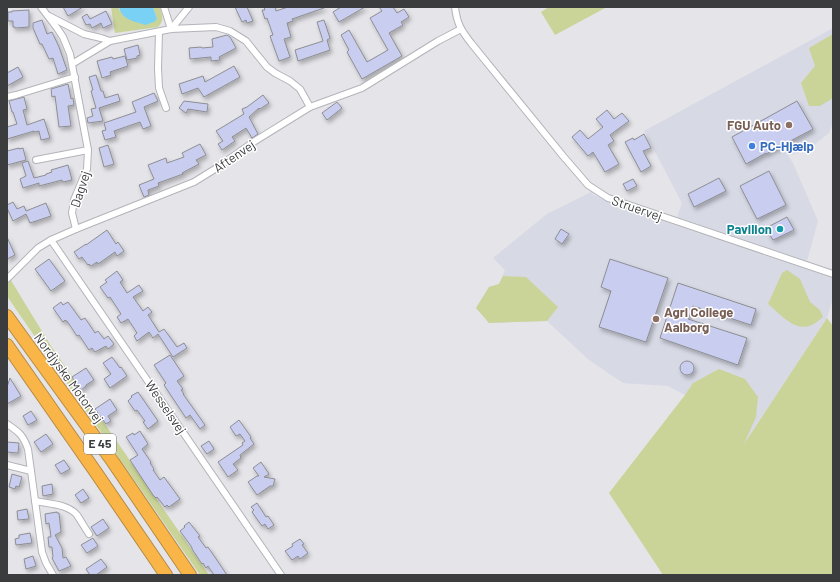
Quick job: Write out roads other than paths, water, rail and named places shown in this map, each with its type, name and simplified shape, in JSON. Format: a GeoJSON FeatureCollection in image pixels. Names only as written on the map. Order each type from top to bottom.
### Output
{"type":"FeatureCollection","features":[{"type":"Feature","properties":{"kind":"highway","name":"Nordjyske Motorvej"},"geometry":{"type":"LineString","coordinates":[[7,316],[112,462],[190,575]]}},
{"type":"Feature","properties":{"kind":"highway","name":"E 45"},"geometry":{"type":"LineString","coordinates":[[7,345],[166,575]]}},
{"type":"Feature","properties":{"kind":"street","name":"Dagvej"},"geometry":{"type":"LineString","coordinates":[[40,7],[63,37],[70,54],[88,150],[87,169],[74,200],[72,213],[76,229]]}},
{"type":"Feature","properties":{"kind":"street"},"geometry":{"type":"LineString","coordinates":[[164,7],[171,28]]}},
{"type":"Feature","properties":{"kind":"street"},"geometry":{"type":"LineString","coordinates":[[171,28],[189,7]]}},
{"type":"Feature","properties":{"kind":"street","name":"Struervej"},"geometry":{"type":"LineString","coordinates":[[455,7],[456,18],[461,30],[500,80],[588,184],[608,198],[833,274]]}},
{"type":"Feature","properties":{"kind":"street"},"geometry":{"type":"LineString","coordinates":[[47,15],[84,34],[110,41]]}},
{"type":"Feature","properties":{"kind":"street"},"geometry":{"type":"LineString","coordinates":[[72,64],[110,41],[159,32],[171,28],[216,27],[230,31],[246,41],[267,67],[300,89],[310,107]]}},
{"type":"Feature","properties":{"kind":"street","name":"Aftenvej"},"geometry":{"type":"LineString","coordinates":[[7,279],[37,249],[52,240],[194,182],[255,141],[310,107],[362,88],[438,41],[461,30]]}},
{"type":"Feature","properties":{"kind":"street"},"geometry":{"type":"LineString","coordinates":[[159,32],[159,88],[166,108]]}},
{"type":"Feature","properties":{"kind":"street"},"geometry":{"type":"LineString","coordinates":[[7,97],[75,77]]}},
{"type":"Feature","properties":{"kind":"street","name":"Dagvej"},"geometry":{"type":"LineString","coordinates":[[36,160],[88,150]]}},
{"type":"Feature","properties":{"kind":"street","name":"Wesselsvej"},"geometry":{"type":"LineString","coordinates":[[52,240],[281,575]]}},
{"type":"Feature","properties":{"kind":"street"},"geometry":{"type":"LineString","coordinates":[[7,424],[18,431],[24,438],[28,449],[42,552],[53,575]]}},
{"type":"Feature","properties":{"kind":"street"},"geometry":{"type":"LineString","coordinates":[[7,465],[31,471]]}},
{"type":"Feature","properties":{"kind":"street"},"geometry":{"type":"LineString","coordinates":[[35,502],[65,507],[71,510],[89,534]]}},
{"type":"Feature","properties":{"kind":"water"},"geometry":{"type":"Polygon","coordinates":[[[119,7],[153,7],[157,19],[154,22],[145,25],[133,21],[123,15],[119,7]]]}},
{"type":"Feature","properties":{"kind":"place","name":"FGU Auto"},"geometry":{"type":"Point","coordinates":[789,125]}},
{"type":"Feature","properties":{"kind":"place","name":"PC-Hjælp"},"geometry":{"type":"Point","coordinates":[752,146]}},
{"type":"Feature","properties":{"kind":"place","name":"Pavilion"},"geometry":{"type":"Point","coordinates":[780,229]}},
{"type":"Feature","properties":{"kind":"place","name":"Agri College Aalborg"},"geometry":{"type":"Point","coordinates":[656,319]}}]}
